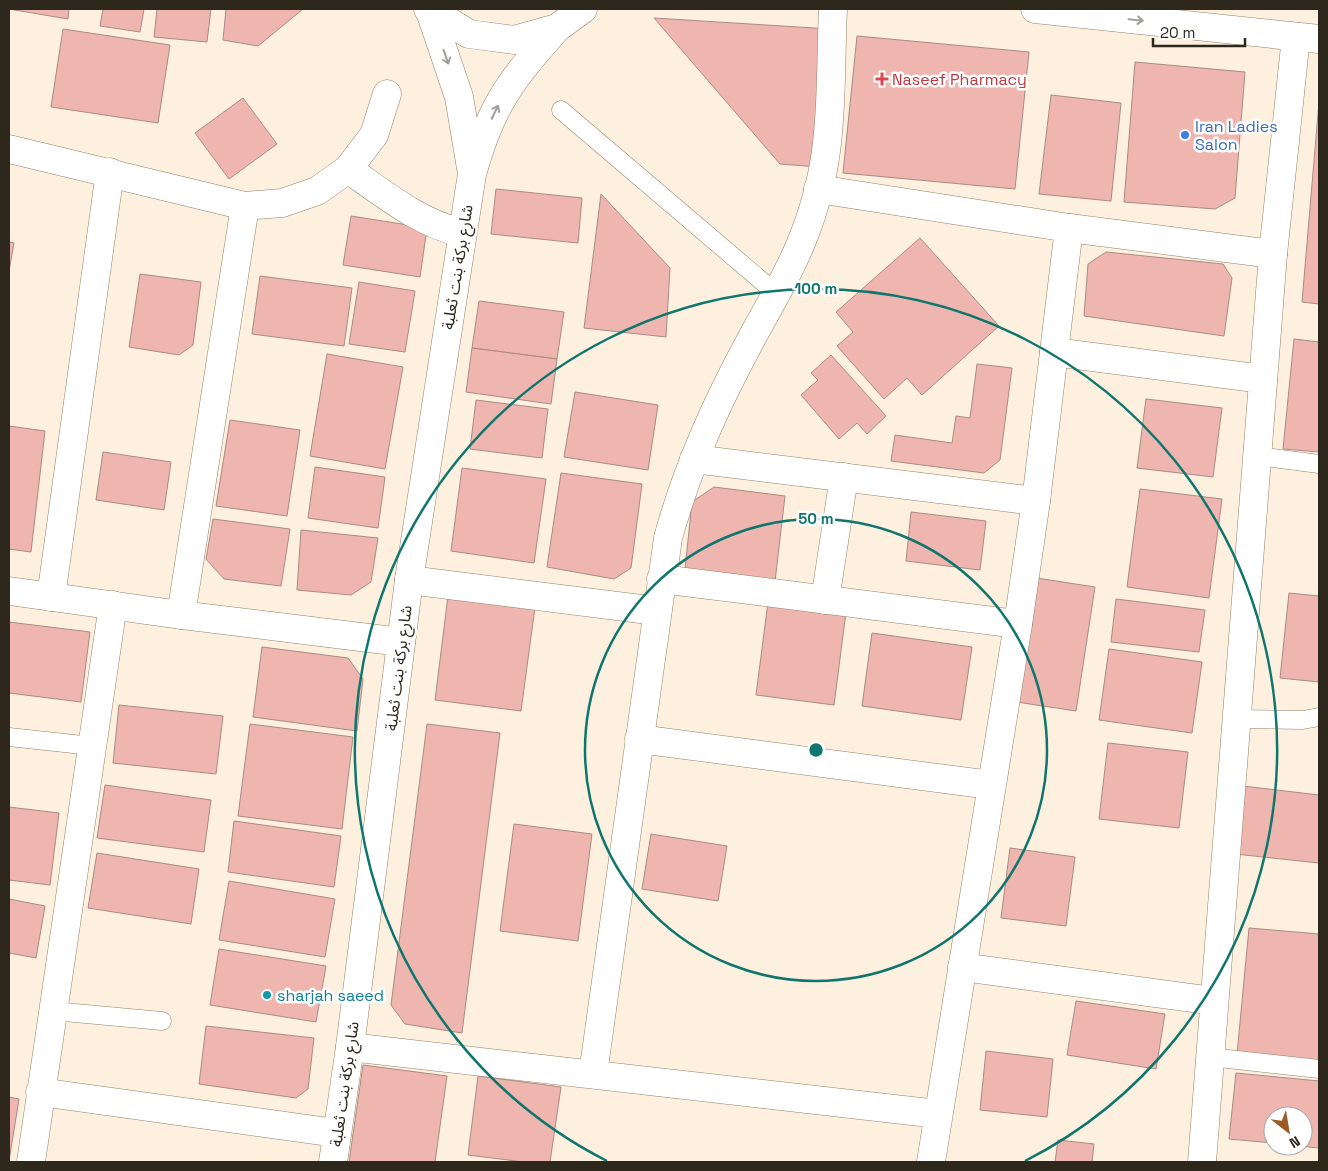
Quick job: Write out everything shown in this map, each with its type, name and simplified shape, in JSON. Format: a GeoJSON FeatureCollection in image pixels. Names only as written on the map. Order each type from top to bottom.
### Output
{"type":"FeatureCollection","features":[{"type":"Feature","properties":{"kind":"street"},"geometry":{"type":"LineString","coordinates":[[429,10],[469,34],[514,40],[557,28],[584,9]]}},
{"type":"Feature","properties":{"kind":"street"},"geometry":{"type":"LineString","coordinates":[[593,1074],[668,538],[679,498],[694,459],[719,402],[777,294],[801,242],[818,189],[828,134],[833,9]]}},
{"type":"Feature","properties":{"kind":"street"},"geometry":{"type":"LineString","coordinates":[[1035,9],[1308,38],[1284,146],[1263,379],[1202,1162]]}},
{"type":"Feature","properties":{"kind":"street","name":"شارع بركة بنت ثعلبة"},"geometry":{"type":"LineString","coordinates":[[429,10],[459,97],[472,174]]}},
{"type":"Feature","properties":{"kind":"street","name":"شارع بركة بنت ثعلبة"},"geometry":{"type":"LineString","coordinates":[[333,1162],[350,1047],[409,580],[472,174],[481,141],[500,101],[526,65],[557,28]]}},
{"type":"Feature","properties":{"kind":"street"},"geometry":{"type":"LineString","coordinates":[[9,149],[245,206],[282,203],[317,190],[348,169],[374,135],[387,94]]}},
{"type":"Feature","properties":{"kind":"street"},"geometry":{"type":"LineString","coordinates":[[348,169],[423,219],[442,228],[462,233]]}},
{"type":"Feature","properties":{"kind":"street"},"geometry":{"type":"LineString","coordinates":[[52,597],[110,172]]}},
{"type":"Feature","properties":{"kind":"street"},"geometry":{"type":"LineString","coordinates":[[818,189],[1069,228],[1274,254]]}},
{"type":"Feature","properties":{"kind":"street"},"geometry":{"type":"LineString","coordinates":[[181,615],[245,206]]}},
{"type":"Feature","properties":{"kind":"street"},"geometry":{"type":"LineString","coordinates":[[930,1162],[1018,624],[1036,501],[1069,228]]}},
{"type":"Feature","properties":{"kind":"street"},"geometry":{"type":"LineString","coordinates":[[1054,352],[1263,379]]}},
{"type":"Feature","properties":{"kind":"street"},"geometry":{"type":"LineString","coordinates":[[694,459],[1036,501]]}},
{"type":"Feature","properties":{"kind":"street"},"geometry":{"type":"LineString","coordinates":[[825,600],[844,477]]}},
{"type":"Feature","properties":{"kind":"street"},"geometry":{"type":"LineString","coordinates":[[661,579],[1018,624]]}},
{"type":"Feature","properties":{"kind":"street"},"geometry":{"type":"LineString","coordinates":[[409,580],[657,611]]}},
{"type":"Feature","properties":{"kind":"street"},"geometry":{"type":"LineString","coordinates":[[9,591],[181,615],[401,642]]}},
{"type":"Feature","properties":{"kind":"street"},"geometry":{"type":"LineString","coordinates":[[34,1162],[40,1092],[113,605]]}},
{"type":"Feature","properties":{"kind":"street"},"geometry":{"type":"LineString","coordinates":[[639,739],[991,785]]}},
{"type":"Feature","properties":{"kind":"street"},"geometry":{"type":"LineString","coordinates":[[962,967],[1214,1001]]}},
{"type":"Feature","properties":{"kind":"street"},"geometry":{"type":"LineString","coordinates":[[350,1047],[938,1114]]}},
{"type":"Feature","properties":{"kind":"street"},"geometry":{"type":"LineString","coordinates":[[40,1092],[336,1133]]}},
{"type":"Feature","properties":{"kind":"lane"},"geometry":{"type":"LineString","coordinates":[[561,110],[777,294]]}},
{"type":"Feature","properties":{"kind":"lane"},"geometry":{"type":"LineString","coordinates":[[1257,456],[1319,464]]}},
{"type":"Feature","properties":{"kind":"lane"},"geometry":{"type":"LineString","coordinates":[[1236,719],[1304,720],[1319,717]]}},
{"type":"Feature","properties":{"kind":"lane"},"geometry":{"type":"LineString","coordinates":[[9,737],[92,746]]}},
{"type":"Feature","properties":{"kind":"lane"},"geometry":{"type":"LineString","coordinates":[[52,1011],[162,1021]]}},
{"type":"Feature","properties":{"kind":"lane"},"geometry":{"type":"LineString","coordinates":[[1210,1057],[1319,1068]]}},
{"type":"Feature","properties":{"kind":"building"},"geometry":{"type":"Polygon","coordinates":[[[9,9],[69,9],[68,19],[9,9]]]}},
{"type":"Feature","properties":{"kind":"building"},"geometry":{"type":"Polygon","coordinates":[[[103,9],[144,9],[140,32],[100,26],[103,9]]]}},
{"type":"Feature","properties":{"kind":"building"},"geometry":{"type":"Polygon","coordinates":[[[157,9],[211,9],[207,42],[154,37],[157,9]]]}},
{"type":"Feature","properties":{"kind":"building"},"geometry":{"type":"Polygon","coordinates":[[[226,9],[303,9],[258,46],[223,40],[226,9]]]}},
{"type":"Feature","properties":{"kind":"building"},"geometry":{"type":"Polygon","coordinates":[[[654,18],[830,29],[819,167],[780,164],[654,18]]]}},
{"type":"Feature","properties":{"kind":"building"},"geometry":{"type":"Polygon","coordinates":[[[63,29],[170,45],[158,123],[51,107],[63,29]]]}},
{"type":"Feature","properties":{"kind":"building"},"geometry":{"type":"Polygon","coordinates":[[[857,36],[1029,52],[1015,189],[843,173],[857,36]]]}},
{"type":"Feature","properties":{"kind":"building","name":"Iran Ladies Salon"},"geometry":{"type":"Polygon","coordinates":[[[1135,62],[1245,72],[1235,198],[1215,209],[1124,202],[1135,62]]]}},
{"type":"Feature","properties":{"kind":"building"},"geometry":{"type":"Polygon","coordinates":[[[1051,95],[1121,103],[1111,201],[1039,194],[1051,95]]]}},
{"type":"Feature","properties":{"kind":"building"},"geometry":{"type":"Polygon","coordinates":[[[243,98],[277,144],[229,179],[195,133],[243,98]]]}},
{"type":"Feature","properties":{"kind":"building"},"geometry":{"type":"Polygon","coordinates":[[[1319,102],[1319,304],[1302,302],[1319,102]]]}},
{"type":"Feature","properties":{"kind":"building"},"geometry":{"type":"Polygon","coordinates":[[[496,189],[582,198],[578,243],[491,234],[496,189]]]}},
{"type":"Feature","properties":{"kind":"building"},"geometry":{"type":"Polygon","coordinates":[[[601,194],[670,268],[666,337],[584,328],[601,194]]]}},
{"type":"Feature","properties":{"kind":"building"},"geometry":{"type":"Polygon","coordinates":[[[351,216],[427,228],[420,277],[343,265],[351,216]]]}},
{"type":"Feature","properties":{"kind":"building"},"geometry":{"type":"Polygon","coordinates":[[[920,238],[999,326],[922,395],[907,378],[884,399],[837,346],[853,332],[836,312],[920,238]]]}},
{"type":"Feature","properties":{"kind":"building"},"geometry":{"type":"Polygon","coordinates":[[[9,242],[14,243],[9,271],[9,242]]]}},
{"type":"Feature","properties":{"kind":"building"},"geometry":{"type":"Polygon","coordinates":[[[1106,252],[1223,264],[1232,278],[1224,336],[1084,316],[1088,264],[1106,252]]]}},
{"type":"Feature","properties":{"kind":"building"},"geometry":{"type":"Polygon","coordinates":[[[140,274],[201,282],[193,345],[179,355],[129,347],[140,274]]]}},
{"type":"Feature","properties":{"kind":"building"},"geometry":{"type":"Polygon","coordinates":[[[260,276],[352,288],[344,346],[252,334],[260,276]]]}},
{"type":"Feature","properties":{"kind":"building"},"geometry":{"type":"Polygon","coordinates":[[[359,282],[415,291],[405,352],[349,344],[359,282]]]}},
{"type":"Feature","properties":{"kind":"building"},"geometry":{"type":"Polygon","coordinates":[[[479,301],[564,312],[557,359],[472,348],[479,301]]]}},
{"type":"Feature","properties":{"kind":"building"},"geometry":{"type":"Polygon","coordinates":[[[1294,339],[1319,342],[1319,452],[1283,449],[1294,339]]]}},
{"type":"Feature","properties":{"kind":"building"},"geometry":{"type":"Polygon","coordinates":[[[472,348],[557,359],[551,404],[466,392],[472,348]]]}},
{"type":"Feature","properties":{"kind":"building"},"geometry":{"type":"Polygon","coordinates":[[[327,354],[403,367],[385,469],[310,456],[327,354]]]}},
{"type":"Feature","properties":{"kind":"building"},"geometry":{"type":"Polygon","coordinates":[[[831,355],[886,416],[867,434],[857,423],[839,439],[801,395],[818,380],[811,373],[831,355]]]}},
{"type":"Feature","properties":{"kind":"building"},"geometry":{"type":"Polygon","coordinates":[[[977,364],[1012,368],[1000,460],[984,473],[891,461],[895,435],[952,443],[956,416],[970,418],[977,364]]]}},
{"type":"Feature","properties":{"kind":"building"},"geometry":{"type":"Polygon","coordinates":[[[575,392],[658,405],[648,470],[564,457],[575,392]]]}},
{"type":"Feature","properties":{"kind":"building"},"geometry":{"type":"Polygon","coordinates":[[[1146,399],[1222,408],[1213,477],[1137,468],[1146,399]]]}},
{"type":"Feature","properties":{"kind":"building"},"geometry":{"type":"Polygon","coordinates":[[[476,400],[548,409],[542,458],[470,449],[476,400]]]}},
{"type":"Feature","properties":{"kind":"building"},"geometry":{"type":"Polygon","coordinates":[[[230,420],[300,430],[287,516],[216,506],[230,420]]]}},
{"type":"Feature","properties":{"kind":"building"},"geometry":{"type":"Polygon","coordinates":[[[9,426],[45,431],[31,552],[9,549],[9,426]]]}},
{"type":"Feature","properties":{"kind":"building"},"geometry":{"type":"Polygon","coordinates":[[[103,452],[171,462],[164,510],[96,500],[103,452]]]}},
{"type":"Feature","properties":{"kind":"building"},"geometry":{"type":"Polygon","coordinates":[[[315,467],[385,477],[378,528],[308,518],[315,467]]]}},
{"type":"Feature","properties":{"kind":"building"},"geometry":{"type":"Polygon","coordinates":[[[462,468],[546,479],[534,563],[451,551],[462,468]]]}},
{"type":"Feature","properties":{"kind":"building"},"geometry":{"type":"Polygon","coordinates":[[[561,473],[642,484],[631,568],[614,579],[547,567],[561,473]]]}},
{"type":"Feature","properties":{"kind":"building"},"geometry":{"type":"Polygon","coordinates":[[[714,487],[785,496],[774,590],[684,579],[692,502],[714,487]]]}},
{"type":"Feature","properties":{"kind":"building"},"geometry":{"type":"Polygon","coordinates":[[[1140,489],[1222,499],[1209,598],[1127,587],[1140,489]]]}},
{"type":"Feature","properties":{"kind":"building"},"geometry":{"type":"Polygon","coordinates":[[[911,512],[986,521],[980,570],[906,561],[911,512]]]}},
{"type":"Feature","properties":{"kind":"building"},"geometry":{"type":"Polygon","coordinates":[[[213,519],[290,529],[281,586],[224,579],[206,559],[213,519]]]}},
{"type":"Feature","properties":{"kind":"building"},"geometry":{"type":"Polygon","coordinates":[[[301,530],[378,538],[371,582],[351,595],[297,590],[301,530]]]}},
{"type":"Feature","properties":{"kind":"building"},"geometry":{"type":"Polygon","coordinates":[[[1030,577],[1095,587],[1076,711],[1010,701],[1030,577]]]}},
{"type":"Feature","properties":{"kind":"building"},"geometry":{"type":"Polygon","coordinates":[[[1289,593],[1319,596],[1319,682],[1280,678],[1289,593]]]}},
{"type":"Feature","properties":{"kind":"building"},"geometry":{"type":"Polygon","coordinates":[[[448,596],[535,607],[521,711],[435,700],[448,596]]]}},
{"type":"Feature","properties":{"kind":"building"},"geometry":{"type":"Polygon","coordinates":[[[1116,599],[1205,610],[1199,652],[1111,642],[1116,599]]]}},
{"type":"Feature","properties":{"kind":"building"},"geometry":{"type":"Polygon","coordinates":[[[768,602],[846,612],[834,705],[756,695],[768,602]]]}},
{"type":"Feature","properties":{"kind":"building"},"geometry":{"type":"Polygon","coordinates":[[[9,622],[90,632],[81,702],[9,693],[9,622]]]}},
{"type":"Feature","properties":{"kind":"building"},"geometry":{"type":"Polygon","coordinates":[[[872,633],[972,647],[961,720],[862,706],[872,633]]]}},
{"type":"Feature","properties":{"kind":"building"},"geometry":{"type":"Polygon","coordinates":[[[262,647],[348,658],[363,679],[357,731],[253,717],[262,647]]]}},
{"type":"Feature","properties":{"kind":"building"},"geometry":{"type":"Polygon","coordinates":[[[1109,649],[1202,662],[1192,733],[1099,720],[1109,649]]]}},
{"type":"Feature","properties":{"kind":"building"},"geometry":{"type":"Polygon","coordinates":[[[119,705],[223,716],[216,774],[113,763],[119,705]]]}},
{"type":"Feature","properties":{"kind":"building"},"geometry":{"type":"Polygon","coordinates":[[[250,724],[353,737],[342,829],[238,816],[250,724]]]}},
{"type":"Feature","properties":{"kind":"building"},"geometry":{"type":"Polygon","coordinates":[[[427,724],[500,733],[462,1033],[405,1024],[391,1005],[427,724]]]}},
{"type":"Feature","properties":{"kind":"building"},"geometry":{"type":"Polygon","coordinates":[[[1108,743],[1188,752],[1179,828],[1099,819],[1108,743]]]}},
{"type":"Feature","properties":{"kind":"building"},"geometry":{"type":"Polygon","coordinates":[[[105,785],[211,800],[204,852],[97,838],[105,785]]]}},
{"type":"Feature","properties":{"kind":"building"},"geometry":{"type":"Polygon","coordinates":[[[1243,786],[1319,795],[1319,863],[1235,854],[1243,786]]]}},
{"type":"Feature","properties":{"kind":"building"},"geometry":{"type":"Polygon","coordinates":[[[9,807],[59,813],[50,885],[9,880],[9,807]]]}},
{"type":"Feature","properties":{"kind":"building"},"geometry":{"type":"Polygon","coordinates":[[[234,821],[341,836],[334,887],[228,872],[234,821]]]}},
{"type":"Feature","properties":{"kind":"building"},"geometry":{"type":"Polygon","coordinates":[[[514,824],[592,834],[578,941],[500,931],[514,824]]]}},
{"type":"Feature","properties":{"kind":"building"},"geometry":{"type":"Polygon","coordinates":[[[651,834],[727,846],[718,901],[642,889],[651,834]]]}},
{"type":"Feature","properties":{"kind":"building"},"geometry":{"type":"Polygon","coordinates":[[[1010,848],[1075,857],[1066,926],[1001,918],[1010,848]]]}},
{"type":"Feature","properties":{"kind":"building"},"geometry":{"type":"Polygon","coordinates":[[[97,853],[199,869],[191,924],[88,908],[97,853]]]}},
{"type":"Feature","properties":{"kind":"building"},"geometry":{"type":"Polygon","coordinates":[[[229,881],[335,899],[325,957],[219,940],[229,881]]]}},
{"type":"Feature","properties":{"kind":"building"},"geometry":{"type":"Polygon","coordinates":[[[9,899],[45,906],[36,958],[9,953],[9,899]]]}},
{"type":"Feature","properties":{"kind":"building"},"geometry":{"type":"Polygon","coordinates":[[[1249,928],[1319,934],[1319,1062],[1237,1054],[1249,928]]]}},
{"type":"Feature","properties":{"kind":"building"},"geometry":{"type":"Polygon","coordinates":[[[219,949],[326,966],[316,1022],[210,1005],[219,949]]]}},
{"type":"Feature","properties":{"kind":"building"},"geometry":{"type":"Polygon","coordinates":[[[1076,1001],[1165,1014],[1156,1069],[1067,1055],[1076,1001]]]}},
{"type":"Feature","properties":{"kind":"building"},"geometry":{"type":"Polygon","coordinates":[[[206,1026],[314,1038],[308,1089],[296,1098],[199,1084],[206,1026]]]}},
{"type":"Feature","properties":{"kind":"building"},"geometry":{"type":"Polygon","coordinates":[[[986,1051],[1053,1059],[1047,1117],[980,1110],[986,1051]]]}},
{"type":"Feature","properties":{"kind":"building"},"geometry":{"type":"Polygon","coordinates":[[[363,1065],[447,1076],[435,1162],[349,1162],[363,1065]]]}},
{"type":"Feature","properties":{"kind":"building"},"geometry":{"type":"Polygon","coordinates":[[[1236,1073],[1319,1081],[1319,1148],[1313,1147],[1313,1106],[1263,1106],[1263,1142],[1229,1139],[1236,1073]]]}},
{"type":"Feature","properties":{"kind":"building"},"geometry":{"type":"Polygon","coordinates":[[[478,1076],[561,1087],[550,1162],[524,1162],[468,1155],[478,1076]]]}},
{"type":"Feature","properties":{"kind":"building"},"geometry":{"type":"Polygon","coordinates":[[[9,1097],[19,1099],[9,1161],[9,1097]]]}},
{"type":"Feature","properties":{"kind":"building"},"geometry":{"type":"Polygon","coordinates":[[[1058,1140],[1094,1144],[1092,1162],[1055,1162],[1058,1140]]]}},
{"type":"Feature","properties":{"kind":"place","name":"Naseef Pharmacy"},"geometry":{"type":"Point","coordinates":[882,79]}},
{"type":"Feature","properties":{"kind":"place","name":"Iran Ladies Salon"},"geometry":{"type":"Point","coordinates":[1185,135]}},
{"type":"Feature","properties":{"kind":"place","name":"sharjah saeed"},"geometry":{"type":"Point","coordinates":[267,995]}}]}
